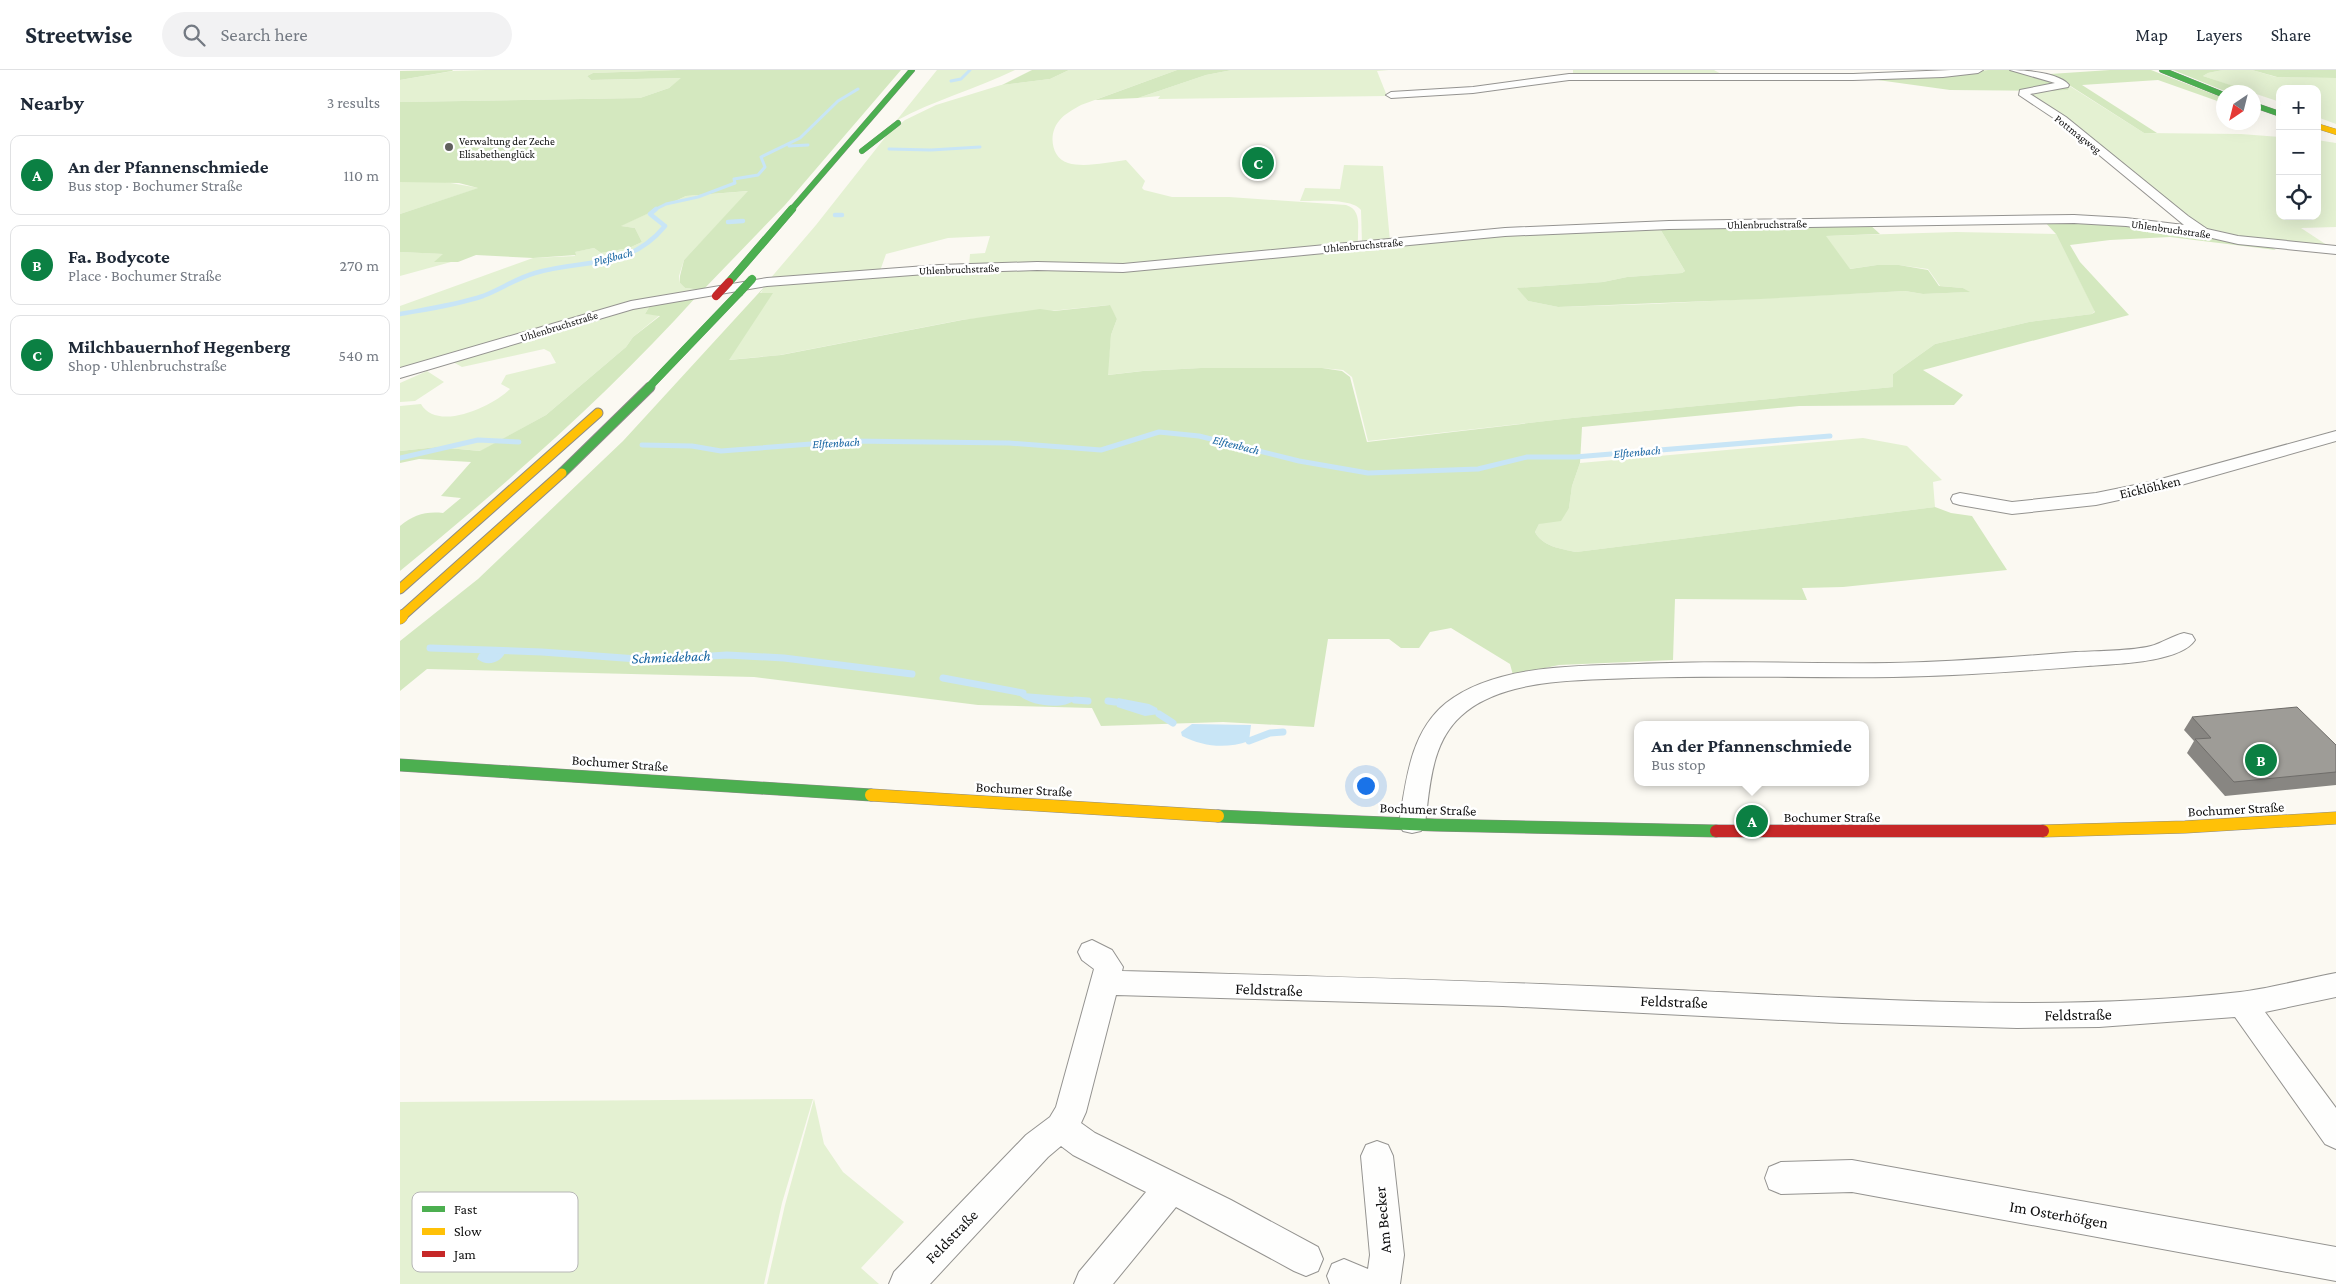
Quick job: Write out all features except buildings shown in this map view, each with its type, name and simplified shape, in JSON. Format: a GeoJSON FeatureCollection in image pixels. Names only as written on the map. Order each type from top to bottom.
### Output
{"type":"FeatureCollection","features":[{"type":"Feature","properties":{"kind":"main road"},"geometry":{"type":"LineString","coordinates":[[2162,70],[2216,92]]}},
{"type":"Feature","properties":{"kind":"main road"},"geometry":{"type":"LineString","coordinates":[[911,89],[917,73]]}},
{"type":"Feature","properties":{"kind":"main road"},"geometry":{"type":"LineString","coordinates":[[713,299],[917,73]]}},
{"type":"Feature","properties":{"kind":"main road"},"geometry":{"type":"LineString","coordinates":[[2261,107],[2276,113]]}},
{"type":"Feature","properties":{"kind":"main road"},"geometry":{"type":"LineString","coordinates":[[894,110],[859,155],[898,123]]}},
{"type":"Feature","properties":{"kind":"main road"},"geometry":{"type":"LineString","coordinates":[[2321,127],[2336,132]]}},
{"type":"Feature","properties":{"kind":"main road"},"geometry":{"type":"LineString","coordinates":[[400,618],[589,448],[660,378],[755,276]]}},
{"type":"Feature","properties":{"kind":"main road"},"geometry":{"type":"LineString","coordinates":[[400,589],[499,504],[609,402]]}},
{"type":"Feature","properties":{"kind":"main road","name":"Bochumer Straße"},"geometry":{"type":"LineString","coordinates":[[400,765],[1012,804],[1412,824],[1832,833],[2025,832],[2216,826],[2336,818]]}},
{"type":"Feature","properties":{"kind":"street"},"geometry":{"type":"LineString","coordinates":[[1391,96],[1473,90],[1563,77],[1853,77],[1943,74],[1978,70]]}},
{"type":"Feature","properties":{"kind":"street","name":"Pottmagweg"},"geometry":{"type":"LineString","coordinates":[[2015,70],[2061,82],[2064,85],[2024,92],[2024,95],[2062,119],[2183,219],[2205,233]]}},
{"type":"Feature","properties":{"kind":"street","name":"Uhlenbruchstraße"},"geometry":{"type":"LineString","coordinates":[[400,373],[650,301],[766,282],[858,274],[1018,266],[1123,268],[1463,235],[1669,225],[2036,218],[2126,222],[2205,233],[2238,240],[2336,250]]}},
{"type":"Feature","properties":{"kind":"street","name":"Eicklöhken"},"geometry":{"type":"LineString","coordinates":[[1960,500],[2012,508],[2096,499],[2153,488],[2336,436]]}},
{"type":"Feature","properties":{"kind":"street"},"geometry":{"type":"LineString","coordinates":[[1412,824],[1422,757],[1428,742],[1439,725],[1468,699],[1484,691],[1509,684],[1562,674],[1638,670],[1905,669],[2037,663],[2153,652],[2184,640]]}},
{"type":"Feature","properties":{"kind":"street","name":"Feldstraße"},"geometry":{"type":"LineString","coordinates":[[906,1284],[1037,1146],[1061,1126],[1070,1112],[1109,967],[1102,958],[1092,952]]}},
{"type":"Feature","properties":{"kind":"street","name":"Feldstraße"},"geometry":{"type":"LineString","coordinates":[[1105,983],[1503,994],[1842,1010],[2017,1015],[2099,1014],[2242,1004],[2336,985]]}},
{"type":"Feature","properties":{"kind":"street"},"geometry":{"type":"LineString","coordinates":[[2242,1004],[2336,1134]]}},
{"type":"Feature","properties":{"kind":"street"},"geometry":{"type":"LineString","coordinates":[[1061,1126],[1084,1144],[1219,1211],[1306,1260]]}},
{"type":"Feature","properties":{"kind":"street","name":"Am Becker"},"geometry":{"type":"LineString","coordinates":[[1376,1156],[1387,1254],[1383,1284]]}},
{"type":"Feature","properties":{"kind":"street","name":"Im Osterhöfgen"},"geometry":{"type":"LineString","coordinates":[[1781,1178],[1852,1176],[2336,1264]]}},
{"type":"Feature","properties":{"kind":"street"},"geometry":{"type":"LineString","coordinates":[[1091,1284],[1171,1187]]}},
{"type":"Feature","properties":{"kind":"green space"},"geometry":{"type":"Polygon","coordinates":[[[677,70],[593,73],[587,76],[591,80],[682,78],[669,88],[640,98],[400,102],[400,80],[453,71],[677,70]]]}},
{"type":"Feature","properties":{"kind":"green space"},"geometry":{"type":"Polygon","coordinates":[[[677,70],[901,70],[785,205],[703,290],[685,288],[680,283],[684,260],[748,191],[686,196],[621,226],[635,228],[642,242],[629,248],[601,253],[594,248],[575,252],[576,255],[533,258],[476,255],[458,262],[434,262],[443,254],[400,252],[400,214],[478,188],[459,183],[400,182],[400,102],[640,98],[669,88],[681,78],[591,80],[587,76],[593,73],[677,70]]]}},
{"type":"Feature","properties":{"kind":"green space"},"geometry":{"type":"Polygon","coordinates":[[[937,70],[1015,70],[896,121],[937,70]]]}},
{"type":"Feature","properties":{"kind":"green space"},"geometry":{"type":"Polygon","coordinates":[[[1032,70],[1069,70],[1050,79],[1002,85],[1032,70]]]}},
{"type":"Feature","properties":{"kind":"green space"},"geometry":{"type":"Polygon","coordinates":[[[1069,70],[1177,70],[1081,105],[1066,114],[1061,118],[1053,132],[1053,145],[1062,160],[1082,165],[1126,160],[1145,181],[1142,188],[1144,190],[1172,197],[1229,197],[1346,205],[1355,211],[1357,216],[1358,244],[1139,266],[969,267],[970,254],[985,253],[990,236],[948,238],[886,254],[880,271],[769,280],[816,225],[887,135],[905,120],[936,105],[1001,85],[1050,79],[1069,70]]]}},
{"type":"Feature","properties":{"kind":"green space"},"geometry":{"type":"Polygon","coordinates":[[[1177,70],[1232,70],[1206,75],[1138,98],[1095,100],[1177,70]]]}},
{"type":"Feature","properties":{"kind":"green space"},"geometry":{"type":"Polygon","coordinates":[[[1232,70],[1389,70],[1377,71],[1387,96],[1158,99],[1160,96],[1138,98],[1206,75],[1232,70]]]}},
{"type":"Feature","properties":{"kind":"green space"},"geometry":{"type":"Polygon","coordinates":[[[1573,70],[1714,70],[1723,75],[1573,76],[1573,70]]]}},
{"type":"Feature","properties":{"kind":"green space"},"geometry":{"type":"Polygon","coordinates":[[[1988,70],[2018,70],[2035,75],[2110,70],[2151,70],[2216,95],[2216,101],[2158,80],[2082,85],[2157,133],[2144,133],[2069,85],[2068,90],[2054,91],[1950,90],[1856,77],[1945,75],[1988,70]]]}},
{"type":"Feature","properties":{"kind":"green space"},"geometry":{"type":"Polygon","coordinates":[[[2173,70],[2223,70],[2203,76],[2231,85],[2216,85],[2216,88],[2173,70]]]}},
{"type":"Feature","properties":{"kind":"green space"},"geometry":{"type":"Polygon","coordinates":[[[2223,70],[2252,70],[2276,77],[2336,78],[2336,124],[2321,118],[2321,85],[2276,85],[2276,101],[2261,96],[2261,85],[2230,85],[2203,76],[2223,70]]]}},
{"type":"Feature","properties":{"kind":"green space"},"geometry":{"type":"Polygon","coordinates":[[[2252,70],[2336,70],[2336,78],[2277,77],[2252,70]]]}},
{"type":"Feature","properties":{"kind":"green space"},"geometry":{"type":"Polygon","coordinates":[[[400,71],[452,71],[400,80],[400,71]]]}},
{"type":"Feature","properties":{"kind":"green space"},"geometry":{"type":"Polygon","coordinates":[[[2068,85],[2144,133],[2241,134],[2276,137],[2276,220],[2321,220],[2321,141],[2336,143],[2336,227],[2301,228],[2333,249],[2242,239],[2203,228],[2026,93],[2068,90],[2068,85]]]}},
{"type":"Feature","properties":{"kind":"green space"},"geometry":{"type":"Polygon","coordinates":[[[1344,165],[1383,166],[1390,241],[1362,244],[1361,210],[1357,206],[1333,201],[1300,201],[1305,188],[1340,189],[1344,165]]]}},
{"type":"Feature","properties":{"kind":"green space"},"geometry":{"type":"Polygon","coordinates":[[[400,182],[445,182],[479,188],[400,214],[400,182]]]}},
{"type":"Feature","properties":{"kind":"green space"},"geometry":{"type":"Polygon","coordinates":[[[749,191],[684,260],[679,276],[680,283],[685,288],[701,290],[400,372],[400,306],[533,258],[575,256],[574,252],[594,248],[601,253],[629,248],[642,242],[635,228],[620,226],[686,196],[749,191]]]}},
{"type":"Feature","properties":{"kind":"green space"},"geometry":{"type":"Polygon","coordinates":[[[2043,220],[2148,226],[2271,247],[2276,250],[2170,237],[2110,240],[2070,245],[2080,262],[2129,315],[1923,370],[1963,395],[1954,405],[1799,406],[1582,427],[1580,463],[1572,486],[1569,508],[1561,521],[1539,524],[1535,532],[1547,544],[1576,552],[1935,507],[1951,513],[1972,516],[2007,570],[1843,587],[1802,588],[1807,600],[1675,599],[1673,660],[1559,665],[1513,675],[1510,664],[1451,628],[1430,632],[1419,648],[1401,648],[1389,639],[1328,639],[1314,727],[1223,722],[1101,726],[1092,708],[978,705],[754,677],[427,669],[400,691],[400,641],[478,579],[623,441],[766,285],[760,293],[773,293],[729,360],[781,355],[962,320],[1040,309],[1054,311],[1110,305],[1117,319],[1111,335],[1108,375],[1201,368],[1322,368],[1342,371],[1350,377],[1367,442],[1572,418],[1893,387],[1893,374],[1935,344],[2029,322],[2092,314],[2095,312],[2056,234],[2043,220]]]}},
{"type":"Feature","properties":{"kind":"green space"},"geometry":{"type":"Polygon","coordinates":[[[1869,224],[1880,234],[1826,236],[1850,269],[1877,265],[1899,265],[1928,270],[1939,286],[1963,288],[1970,292],[1923,294],[1905,291],[1558,307],[1528,301],[1517,288],[1603,282],[1627,277],[1682,273],[1685,271],[1659,227],[1869,224]]]}},
{"type":"Feature","properties":{"kind":"green space"},"geometry":{"type":"Polygon","coordinates":[[[1659,227],[1685,271],[1682,273],[1627,277],[1603,282],[1518,288],[1528,301],[1558,307],[1905,291],[1923,294],[1969,292],[1963,288],[1940,286],[1928,269],[1898,265],[1877,265],[1849,269],[1825,236],[1956,232],[2056,234],[2095,311],[2092,314],[2029,322],[1935,344],[1893,374],[1893,387],[1572,418],[1368,441],[1352,377],[1343,370],[1321,368],[1201,368],[1107,375],[1111,335],[1117,319],[1109,305],[961,320],[780,355],[728,360],[765,285],[857,276],[1072,268],[1421,240],[1659,227]]]}},
{"type":"Feature","properties":{"kind":"green space"},"geometry":{"type":"Polygon","coordinates":[[[400,252],[444,254],[435,262],[451,262],[400,276],[400,252]]]}},
{"type":"Feature","properties":{"kind":"green space"},"geometry":{"type":"Polygon","coordinates":[[[697,296],[591,405],[516,473],[400,571],[400,526],[420,515],[443,513],[461,498],[441,496],[471,462],[419,459],[400,463],[400,451],[437,447],[480,451],[546,415],[626,347],[633,337],[660,316],[645,314],[652,302],[697,296]]]}},
{"type":"Feature","properties":{"kind":"green space"},"geometry":{"type":"Polygon","coordinates":[[[652,302],[645,314],[660,315],[633,337],[626,347],[546,415],[481,451],[437,447],[400,451],[400,406],[421,404],[429,412],[439,416],[465,414],[491,403],[510,389],[501,384],[506,375],[556,363],[550,352],[544,349],[462,367],[453,362],[652,302]]]}},
{"type":"Feature","properties":{"kind":"green space"},"geometry":{"type":"Polygon","coordinates":[[[427,371],[444,382],[415,401],[400,402],[400,383],[427,371]]]}},
{"type":"Feature","properties":{"kind":"green space"},"geometry":{"type":"Polygon","coordinates":[[[1863,438],[1907,446],[1942,480],[1933,482],[1935,507],[1576,552],[1547,544],[1535,532],[1539,524],[1569,508],[1572,486],[1580,463],[1863,438]]]}},
{"type":"Feature","properties":{"kind":"green space"},"geometry":{"type":"Polygon","coordinates":[[[813,1099],[782,1203],[764,1284],[400,1284],[400,1102],[813,1099]]]}},
{"type":"Feature","properties":{"kind":"green space"},"geometry":{"type":"Polygon","coordinates":[[[814,1099],[824,1144],[843,1172],[904,1222],[861,1268],[879,1284],[767,1284],[785,1205],[814,1099]]]}},
{"type":"Feature","properties":{"kind":"water"},"geometry":{"type":"Polygon","coordinates":[[[486,650],[506,651],[498,661],[485,663],[477,659],[479,654],[486,650]]]}},
{"type":"Feature","properties":{"kind":"water"},"geometry":{"type":"Polygon","coordinates":[[[1023,693],[1073,697],[1075,700],[1063,705],[1048,706],[1025,699],[1020,696],[1023,693]]]}},
{"type":"Feature","properties":{"kind":"water"},"geometry":{"type":"Polygon","coordinates":[[[1118,698],[1149,704],[1157,708],[1159,714],[1145,716],[1117,707],[1115,702],[1118,698]]]}},
{"type":"Feature","properties":{"kind":"water"},"geometry":{"type":"Polygon","coordinates":[[[1192,724],[1251,725],[1249,741],[1223,746],[1199,743],[1182,736],[1181,732],[1192,724]]]}},
{"type":"Feature","properties":{"kind":"waterway","name":"Pleßbach"},"geometry":{"type":"LineString","coordinates":[[951,81],[961,79],[970,70]]}},
{"type":"Feature","properties":{"kind":"waterway","name":"Pleßbach"},"geometry":{"type":"LineString","coordinates":[[656,209],[666,204],[698,197],[735,183],[734,179],[758,175],[765,167],[761,157],[800,138],[838,101],[858,89]]}},
{"type":"Feature","properties":{"kind":"waterway"},"geometry":{"type":"LineString","coordinates":[[789,146],[808,145]]}},
{"type":"Feature","properties":{"kind":"waterway"},"geometry":{"type":"LineString","coordinates":[[889,149],[931,150],[980,147]]}},
{"type":"Feature","properties":{"kind":"waterway","name":"Pleßbach"},"geometry":{"type":"LineString","coordinates":[[400,314],[483,296],[535,273],[621,257],[651,240],[665,226],[650,214],[656,209]]}},
{"type":"Feature","properties":{"kind":"waterway"},"geometry":{"type":"LineString","coordinates":[[835,215],[842,215]]}},
{"type":"Feature","properties":{"kind":"waterway"},"geometry":{"type":"LineString","coordinates":[[728,222],[743,221]]}},
{"type":"Feature","properties":{"kind":"waterway","name":"Elftenbach"},"geometry":{"type":"LineString","coordinates":[[642,445],[692,446],[721,451],[850,441],[1009,443],[1101,450],[1159,432],[1199,436],[1299,461],[1368,473],[1478,469],[1527,457],[1575,457],[1830,436]]}},
{"type":"Feature","properties":{"kind":"waterway","name":"Elftenbach"},"geometry":{"type":"LineString","coordinates":[[400,458],[478,440],[519,442]]}},
{"type":"Feature","properties":{"kind":"waterway","name":"Schmiedebach"},"geometry":{"type":"LineString","coordinates":[[430,648],[542,652],[651,660],[727,655],[784,658],[912,674]]}},
{"type":"Feature","properties":{"kind":"waterway","name":"Schmiedebach"},"geometry":{"type":"LineString","coordinates":[[943,678],[1023,693]]}},
{"type":"Feature","properties":{"kind":"waterway","name":"Schmiedebach"},"geometry":{"type":"LineString","coordinates":[[1075,700],[1088,701]]}},
{"type":"Feature","properties":{"kind":"waterway","name":"Schmiedebach"},"geometry":{"type":"LineString","coordinates":[[1108,701],[1115,702]]}},
{"type":"Feature","properties":{"kind":"waterway","name":"Schmiedebach"},"geometry":{"type":"LineString","coordinates":[[1159,714],[1173,723]]}},
{"type":"Feature","properties":{"kind":"waterway","name":"Schmiedebach"},"geometry":{"type":"LineString","coordinates":[[1249,741],[1270,733],[1283,732]]}},
{"type":"Feature","properties":{"kind":"traffic: fast"},"geometry":{"type":"LineString","coordinates":[[729,282],[912,70]]}},
{"type":"Feature","properties":{"kind":"traffic: fast"},"geometry":{"type":"LineString","coordinates":[[2162,70],[2216,92]]}},
{"type":"Feature","properties":{"kind":"traffic: fast"},"geometry":{"type":"LineString","coordinates":[[2261,107],[2276,113]]}},
{"type":"Feature","properties":{"kind":"traffic: fast"},"geometry":{"type":"LineString","coordinates":[[862,151],[898,123]]}},
{"type":"Feature","properties":{"kind":"traffic: fast"},"geometry":{"type":"LineString","coordinates":[[739,293],[752,279]]}},
{"type":"Feature","properties":{"kind":"traffic: fast"},"geometry":{"type":"LineString","coordinates":[[562,473],[658,379],[739,293]]}},
{"type":"Feature","properties":{"kind":"traffic: fast"},"geometry":{"type":"LineString","coordinates":[[400,765],[871,795]]}},
{"type":"Feature","properties":{"kind":"traffic: fast"},"geometry":{"type":"LineString","coordinates":[[1218,816],[1434,825],[1716,831]]}},
{"type":"Feature","properties":{"kind":"traffic: slow"},"geometry":{"type":"LineString","coordinates":[[2321,127],[2336,132]]}},
{"type":"Feature","properties":{"kind":"traffic: slow"},"geometry":{"type":"LineString","coordinates":[[400,589],[598,413]]}},
{"type":"Feature","properties":{"kind":"traffic: slow"},"geometry":{"type":"LineString","coordinates":[[400,618],[562,473]]}},
{"type":"Feature","properties":{"kind":"traffic: slow"},"geometry":{"type":"LineString","coordinates":[[871,795],[1218,816]]}},
{"type":"Feature","properties":{"kind":"traffic: slow"},"geometry":{"type":"LineString","coordinates":[[2043,831],[2185,827],[2336,818]]}},
{"type":"Feature","properties":{"kind":"traffic: jam"},"geometry":{"type":"LineString","coordinates":[[716,296],[729,282]]}},
{"type":"Feature","properties":{"kind":"traffic: jam"},"geometry":{"type":"LineString","coordinates":[[1716,831],[2043,831]]}},
{"type":"Feature","properties":{"kind":"place","name":"Verwaltung der Zeche Elisabethenglück"},"geometry":{"type":"Point","coordinates":[449,147]}},
{"type":"Feature","properties":{"kind":"place","name":"Milchbauernhof Hegenberg"},"geometry":{"type":"Point","coordinates":[1258,163]}},
{"type":"Feature","properties":{"kind":"place","name":"Fa. Bodycote"},"geometry":{"type":"Point","coordinates":[2261,760]}},
{"type":"Feature","properties":{"kind":"place","name":"An der Pfannenschmiede"},"geometry":{"type":"Point","coordinates":[1752,821]}}]}
